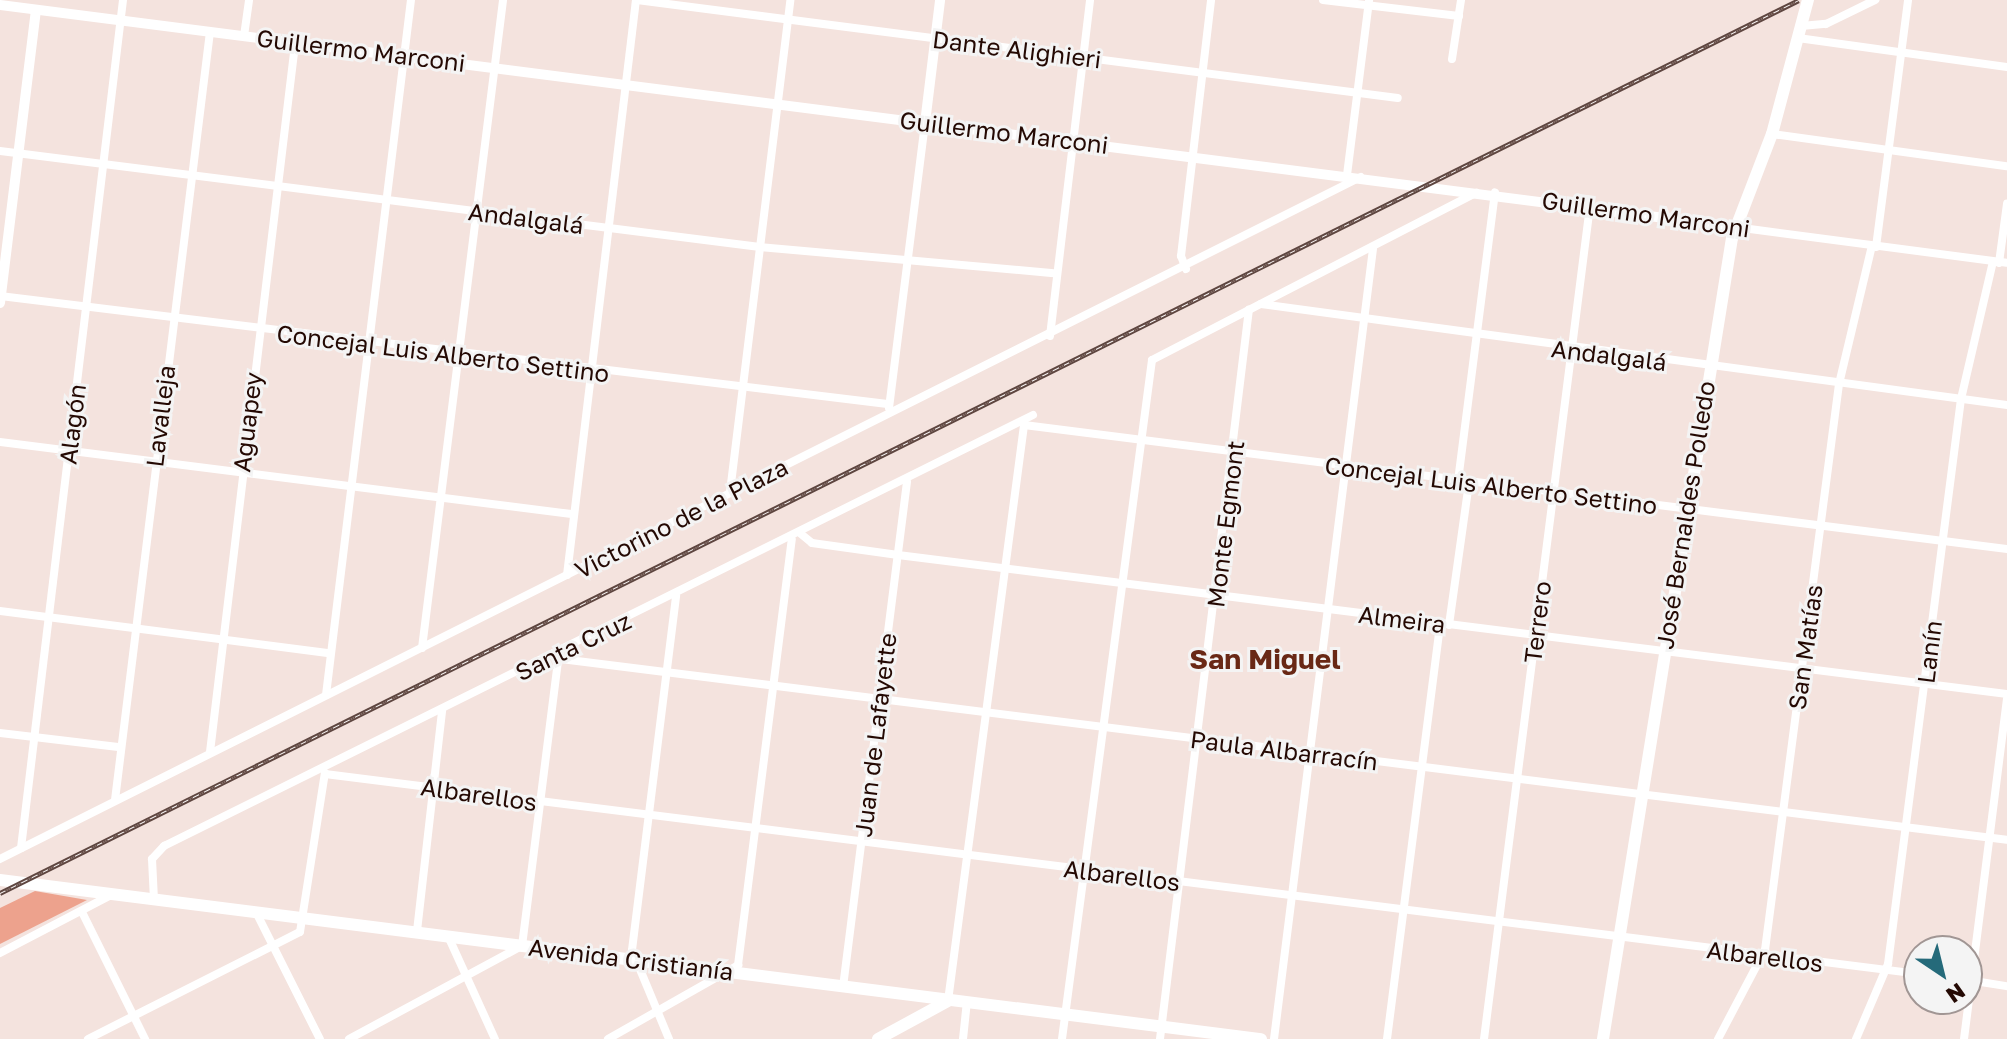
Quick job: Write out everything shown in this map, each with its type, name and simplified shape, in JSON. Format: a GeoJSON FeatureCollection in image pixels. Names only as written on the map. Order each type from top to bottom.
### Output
{"type":"FeatureCollection","features":[{"type":"Feature","properties":{"kind":"main road","name":"José Bernaldes Polledo"},"geometry":{"type":"LineString","coordinates":[[1603,1039],[1709,367],[1735,227],[1772,134],[1808,0]]}},
{"type":"Feature","properties":{"kind":"main road","name":"Avenida Cristianía"},"geometry":{"type":"LineString","coordinates":[[0,880],[1065,1014],[1161,1032],[1261,1039]]}},
{"type":"Feature","properties":{"kind":"main road"},"geometry":{"type":"LineString","coordinates":[[878,1039],[948,1001]]}},
{"type":"Feature","properties":{"kind":"street","name":"Alagón"},"geometry":{"type":"LineString","coordinates":[[21,848],[123,0]]}},
{"type":"Feature","properties":{"kind":"street"},"geometry":{"type":"LineString","coordinates":[[244,36],[249,0]]}},
{"type":"Feature","properties":{"kind":"street"},"geometry":{"type":"LineString","coordinates":[[326,695],[411,0]]}},
{"type":"Feature","properties":{"kind":"street"},"geometry":{"type":"LineString","coordinates":[[422,648],[503,0]]}},
{"type":"Feature","properties":{"kind":"street"},"geometry":{"type":"LineString","coordinates":[[567,575],[571,514],[637,0]]}},
{"type":"Feature","properties":{"kind":"street","name":"Dante Alighieri"},"geometry":{"type":"LineString","coordinates":[[637,0],[1398,98]]}},
{"type":"Feature","properties":{"kind":"street"},"geometry":{"type":"LineString","coordinates":[[730,492],[790,0]]}},
{"type":"Feature","properties":{"kind":"street"},"geometry":{"type":"LineString","coordinates":[[891,414],[887,404],[940,0]]}},
{"type":"Feature","properties":{"kind":"street"},"geometry":{"type":"LineString","coordinates":[[1050,336],[1054,273],[1090,0]]}},
{"type":"Feature","properties":{"kind":"street"},"geometry":{"type":"LineString","coordinates":[[1186,269],[1181,256],[1211,0]]}},
{"type":"Feature","properties":{"kind":"street"},"geometry":{"type":"LineString","coordinates":[[1323,0],[1459,16]]}},
{"type":"Feature","properties":{"kind":"street"},"geometry":{"type":"LineString","coordinates":[[1452,59],[1461,0]]}},
{"type":"Feature","properties":{"kind":"street"},"geometry":{"type":"LineString","coordinates":[[1800,32],[1826,24],[1875,0]]}},
{"type":"Feature","properties":{"kind":"street","name":"San Matías"},"geometry":{"type":"LineString","coordinates":[[1718,1039],[1764,955],[1839,384],[1874,247],[1908,0]]}},
{"type":"Feature","properties":{"kind":"street"},"geometry":{"type":"LineString","coordinates":[[1347,175],[1369,3]]}},
{"type":"Feature","properties":{"kind":"street","name":"Guillermo Marconi"},"geometry":{"type":"LineString","coordinates":[[0,5],[1495,192],[2000,263]]}},
{"type":"Feature","properties":{"kind":"street"},"geometry":{"type":"LineString","coordinates":[[0,303],[36,11]]}},
{"type":"Feature","properties":{"kind":"street","name":"Lavalleja"},"geometry":{"type":"LineString","coordinates":[[115,800],[118,747],[210,32]]}},
{"type":"Feature","properties":{"kind":"street"},"geometry":{"type":"LineString","coordinates":[[1800,32],[1902,52],[2007,67]]}},
{"type":"Feature","properties":{"kind":"street","name":"Aguapey"},"geometry":{"type":"LineString","coordinates":[[210,752],[240,473],[295,44]]}},
{"type":"Feature","properties":{"kind":"street"},"geometry":{"type":"LineString","coordinates":[[1772,134],[2007,166]]}},
{"type":"Feature","properties":{"kind":"street","name":"Andalgalá"},"geometry":{"type":"LineString","coordinates":[[0,151],[760,247],[1054,273]]}},
{"type":"Feature","properties":{"kind":"street","name":"Victorino de la Plaza"},"geometry":{"type":"LineString","coordinates":[[0,859],[730,492],[1186,269],[1362,176]]}},
{"type":"Feature","properties":{"kind":"street"},"geometry":{"type":"LineString","coordinates":[[1062,1039],[1140,439],[1155,355],[1373,249],[1479,190]]}},
{"type":"Feature","properties":{"kind":"street"},"geometry":{"type":"LineString","coordinates":[[1458,481],[1495,192]]}},
{"type":"Feature","properties":{"kind":"street","name":"Lanín"},"geometry":{"type":"LineString","coordinates":[[1856,1039],[1886,970],[1961,399],[2000,263],[2007,204]]}},
{"type":"Feature","properties":{"kind":"street","name":"Terrero"},"geometry":{"type":"LineString","coordinates":[[1484,1039],[1590,206]]}},
{"type":"Feature","properties":{"kind":"street"},"geometry":{"type":"LineString","coordinates":[[1274,1039],[1373,249]]}},
{"type":"Feature","properties":{"kind":"street","name":"Concejal Luis Alberto Settino"},"geometry":{"type":"LineString","coordinates":[[0,296],[740,391],[887,404]]}},
{"type":"Feature","properties":{"kind":"street","name":"Andalgalá"},"geometry":{"type":"LineString","coordinates":[[1261,304],[1366,323],[1572,351],[2007,405]]}},
{"type":"Feature","properties":{"kind":"street","name":"Monte Egmont"},"geometry":{"type":"LineString","coordinates":[[1161,1032],[1235,452],[1249,309]]}},
{"type":"Feature","properties":{"kind":"street","name":"Santa Cruz"},"geometry":{"type":"LineString","coordinates":[[154,900],[155,852],[324,772],[442,710],[560,656],[1024,425],[1033,415]]}},
{"type":"Feature","properties":{"kind":"street"},"geometry":{"type":"LineString","coordinates":[[948,1001],[1024,425]]}},
{"type":"Feature","properties":{"kind":"street","name":"Concejal Luis Alberto Settino"},"geometry":{"type":"LineString","coordinates":[[1024,425],[2007,549]]}},
{"type":"Feature","properties":{"kind":"street"},"geometry":{"type":"LineString","coordinates":[[0,442],[571,514]]}},
{"type":"Feature","properties":{"kind":"street","name":"Juan de Lafayette"},"geometry":{"type":"LineString","coordinates":[[843,987],[907,482]]}},
{"type":"Feature","properties":{"kind":"street"},"geometry":{"type":"LineString","coordinates":[[1387,1039],[1421,768],[1469,483]]}},
{"type":"Feature","properties":{"kind":"street","name":"Almeira"},"geometry":{"type":"LineString","coordinates":[[801,534],[812,543],[898,555],[2007,696]]}},
{"type":"Feature","properties":{"kind":"street"},"geometry":{"type":"LineString","coordinates":[[608,1039],[733,972],[792,539]]}},
{"type":"Feature","properties":{"kind":"street"},"geometry":{"type":"LineString","coordinates":[[669,1039],[633,961],[676,596]]}},
{"type":"Feature","properties":{"kind":"street"},"geometry":{"type":"LineString","coordinates":[[0,611],[329,653]]}},
{"type":"Feature","properties":{"kind":"street"},"geometry":{"type":"LineString","coordinates":[[349,1039],[466,980],[522,946],[560,656]]}},
{"type":"Feature","properties":{"kind":"street","name":"Paula Albarracín"},"geometry":{"type":"LineString","coordinates":[[560,656],[1641,797],[2007,840]]}},
{"type":"Feature","properties":{"kind":"street"},"geometry":{"type":"LineString","coordinates":[[1975,935],[2007,696]]}},
{"type":"Feature","properties":{"kind":"street"},"geometry":{"type":"LineString","coordinates":[[417,931],[442,710]]}},
{"type":"Feature","properties":{"kind":"street"},"geometry":{"type":"LineString","coordinates":[[0,733],[118,747]]}},
{"type":"Feature","properties":{"kind":"street"},"geometry":{"type":"LineString","coordinates":[[88,1039],[300,932],[307,918],[324,772]]}},
{"type":"Feature","properties":{"kind":"street","name":"Albarellos"},"geometry":{"type":"LineString","coordinates":[[324,772],[1619,939],[1903,972]]}},
{"type":"Feature","properties":{"kind":"street"},"geometry":{"type":"LineString","coordinates":[[0,953],[111,895]]}},
{"type":"Feature","properties":{"kind":"street"},"geometry":{"type":"LineString","coordinates":[[82,912],[145,1039]]}},
{"type":"Feature","properties":{"kind":"street"},"geometry":{"type":"LineString","coordinates":[[256,912],[320,1039]]}},
{"type":"Feature","properties":{"kind":"street"},"geometry":{"type":"LineString","coordinates":[[448,936],[495,1039]]}},
{"type":"Feature","properties":{"kind":"street"},"geometry":{"type":"LineString","coordinates":[[1983,982],[2007,986]]}},
{"type":"Feature","properties":{"kind":"street"},"geometry":{"type":"LineString","coordinates":[[963,1039],[967,1003]]}},
{"type":"Feature","properties":{"kind":"street"},"geometry":{"type":"LineString","coordinates":[[1964,1039],[1966,1015]]}},
{"type":"Feature","properties":{"kind":"shaded area"},"geometry":{"type":"Polygon","coordinates":[[[35,891],[87,900],[0,944],[0,908],[35,891]]]}},
{"type":"Feature","properties":{"kind":"railway"},"geometry":{"type":"LineString","coordinates":[[0,893],[1799,0]]}},
{"type":"Feature","properties":{"kind":"district","name":"San Miguel"},"geometry":{"type":"Point","coordinates":[1265,659]}}]}
